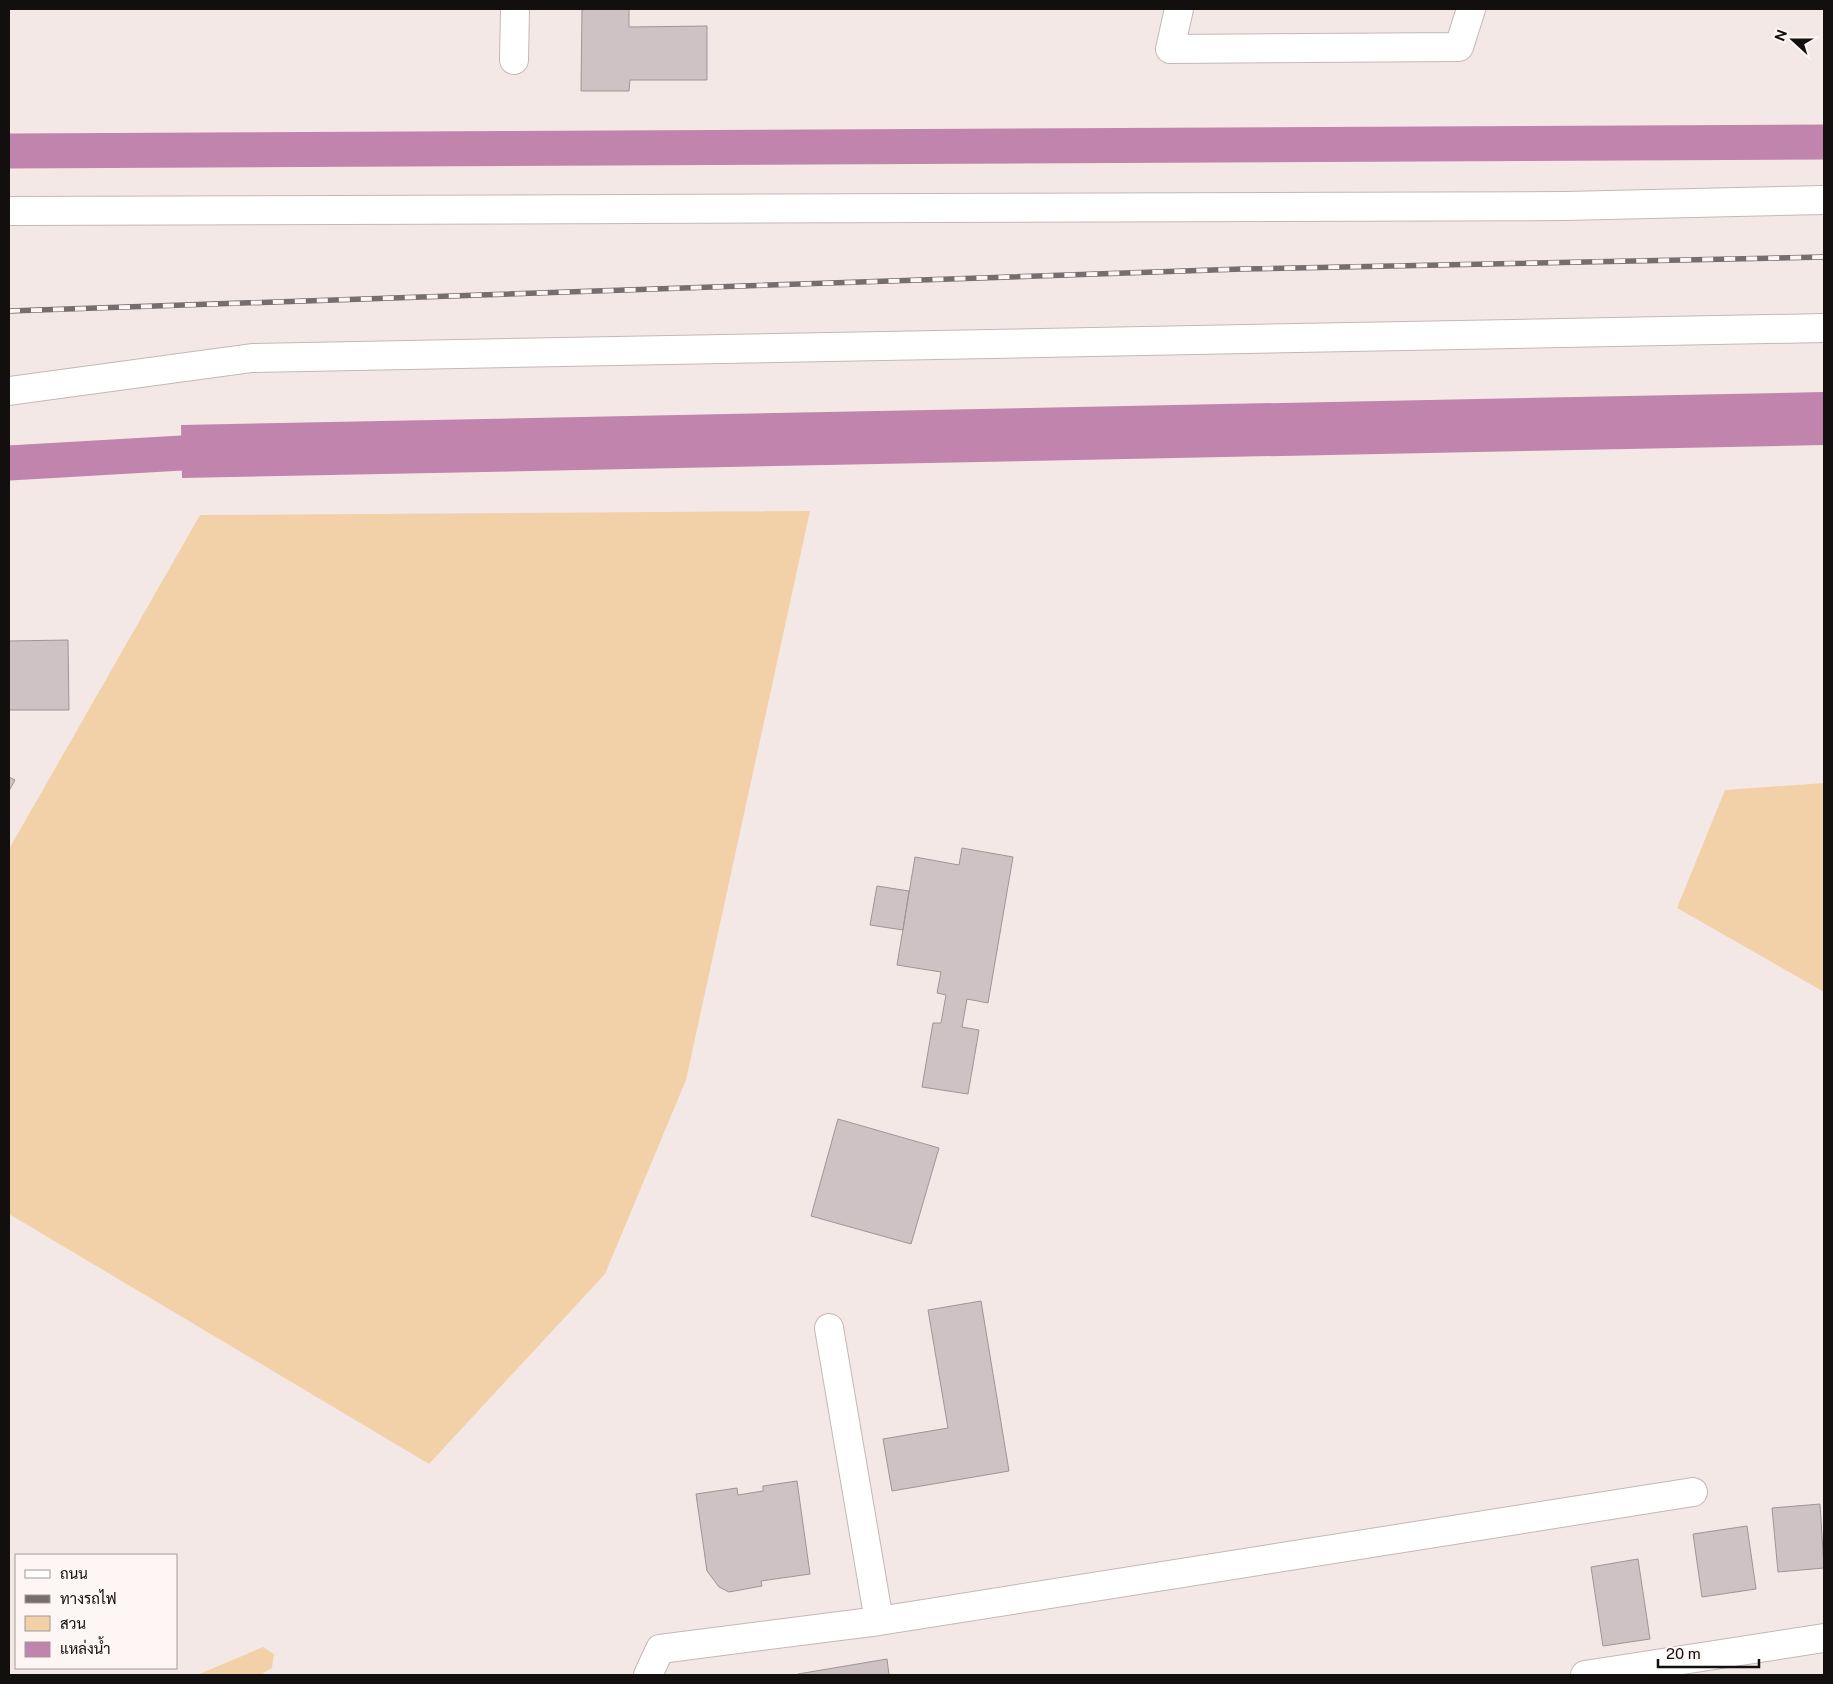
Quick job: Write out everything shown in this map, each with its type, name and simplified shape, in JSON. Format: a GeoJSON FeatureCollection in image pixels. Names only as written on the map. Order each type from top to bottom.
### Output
{"type":"FeatureCollection","features":[{"type":"Feature","properties":{"kind":"street"},"geometry":{"type":"LineString","coordinates":[[514,60],[515,9]]}},
{"type":"Feature","properties":{"kind":"street"},"geometry":{"type":"LineString","coordinates":[[1179,9],[1170,50],[1459,47],[1471,9]]}},
{"type":"Feature","properties":{"kind":"street"},"geometry":{"type":"LineString","coordinates":[[9,211],[1565,206],[1824,200]]}},
{"type":"Feature","properties":{"kind":"street"},"geometry":{"type":"LineString","coordinates":[[9,391],[252,358],[1824,328]]}},
{"type":"Feature","properties":{"kind":"street"},"geometry":{"type":"LineString","coordinates":[[829,1328],[879,1620]]}},
{"type":"Feature","properties":{"kind":"street"},"geometry":{"type":"LineString","coordinates":[[648,1675],[660,1649],[879,1620],[1693,1492]]}},
{"type":"Feature","properties":{"kind":"street"},"geometry":{"type":"LineString","coordinates":[[1585,1675],[1824,1638]]}},
{"type":"Feature","properties":{"kind":"green space"},"geometry":{"type":"Polygon","coordinates":[[[810,511],[686,1080],[605,1274],[429,1464],[9,1214],[9,849],[200,515],[810,511]]]}},
{"type":"Feature","properties":{"kind":"green space"},"geometry":{"type":"Polygon","coordinates":[[[1824,783],[1824,992],[1677,908],[1725,790],[1824,783]]]}},
{"type":"Feature","properties":{"kind":"green space"},"geometry":{"type":"Polygon","coordinates":[[[263,1647],[274,1654],[272,1668],[260,1675],[197,1675],[263,1647]]]}},
{"type":"Feature","properties":{"kind":"water"},"geometry":{"type":"Polygon","coordinates":[[[1824,392],[1824,445],[182,478],[181,425],[1824,392]]]}},
{"type":"Feature","properties":{"kind":"building"},"geometry":{"type":"Polygon","coordinates":[[[582,9],[629,9],[629,27],[707,26],[707,80],[630,80],[629,91],[581,91],[582,9]]]}},
{"type":"Feature","properties":{"kind":"building"},"geometry":{"type":"Polygon","coordinates":[[[68,640],[69,710],[9,710],[9,641],[68,640]]]}},
{"type":"Feature","properties":{"kind":"building"},"geometry":{"type":"Polygon","coordinates":[[[9,777],[15,780],[9,791],[9,777]]]}},
{"type":"Feature","properties":{"kind":"building"},"geometry":{"type":"Polygon","coordinates":[[[962,848],[1013,857],[988,1003],[967,999],[962,1027],[979,1030],[968,1094],[922,1087],[933,1023],[941,1023],[946,995],[937,993],[941,972],[897,965],[915,857],[959,865],[962,848]]]}},
{"type":"Feature","properties":{"kind":"building"},"geometry":{"type":"Polygon","coordinates":[[[877,886],[909,891],[903,930],[870,925],[877,886]]]}},
{"type":"Feature","properties":{"kind":"building"},"geometry":{"type":"Polygon","coordinates":[[[838,1119],[939,1148],[911,1244],[811,1216],[838,1119]]]}},
{"type":"Feature","properties":{"kind":"building"},"geometry":{"type":"Polygon","coordinates":[[[981,1301],[1009,1471],[892,1491],[883,1439],[948,1428],[928,1310],[981,1301]]]}},
{"type":"Feature","properties":{"kind":"building"},"geometry":{"type":"Polygon","coordinates":[[[797,1481],[810,1574],[761,1581],[762,1586],[729,1592],[719,1587],[707,1571],[696,1494],[737,1488],[738,1495],[763,1491],[763,1486],[797,1481]]]}},
{"type":"Feature","properties":{"kind":"building"},"geometry":{"type":"Polygon","coordinates":[[[1820,1504],[1824,1568],[1778,1572],[1772,1508],[1820,1504]]]}},
{"type":"Feature","properties":{"kind":"building"},"geometry":{"type":"Polygon","coordinates":[[[1747,1526],[1756,1589],[1702,1597],[1693,1534],[1747,1526]]]}},
{"type":"Feature","properties":{"kind":"building"},"geometry":{"type":"Polygon","coordinates":[[[1638,1559],[1650,1639],[1603,1646],[1591,1567],[1638,1559]]]}},
{"type":"Feature","properties":{"kind":"building"},"geometry":{"type":"Polygon","coordinates":[[[887,1659],[889,1675],[798,1674],[887,1659]]]}},
{"type":"Feature","properties":{"kind":"waterway"},"geometry":{"type":"LineString","coordinates":[[9,151],[1824,142]]}},
{"type":"Feature","properties":{"kind":"waterway"},"geometry":{"type":"LineString","coordinates":[[9,463],[230,452]]}},
{"type":"Feature","properties":{"kind":"railway"},"geometry":{"type":"LineString","coordinates":[[9,311],[1242,269],[1824,257]]}}]}
